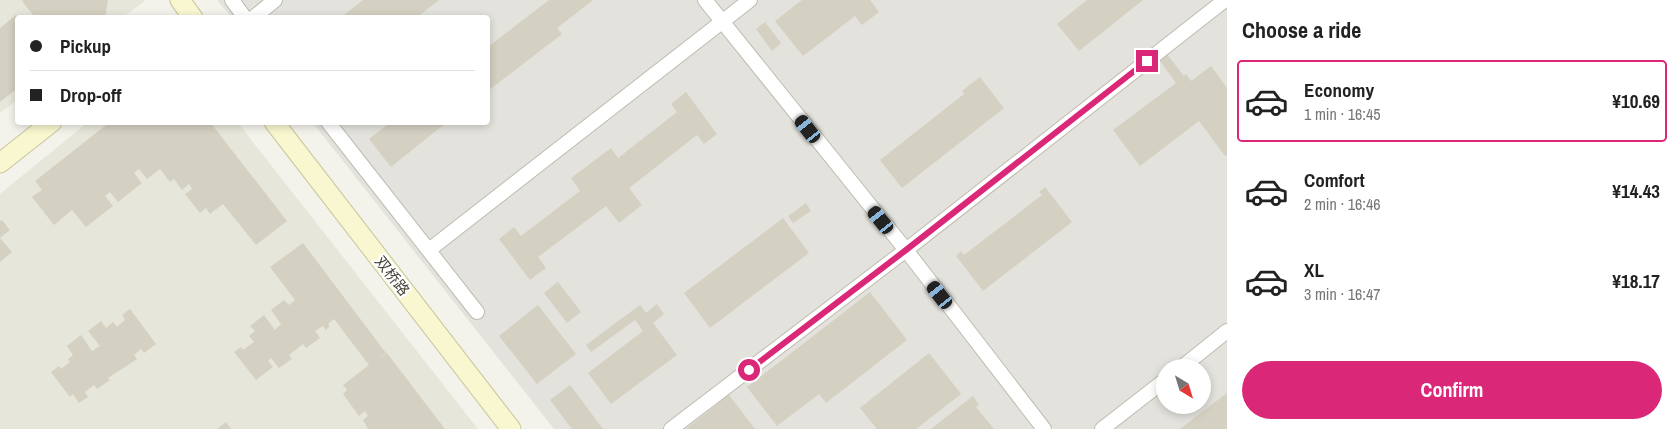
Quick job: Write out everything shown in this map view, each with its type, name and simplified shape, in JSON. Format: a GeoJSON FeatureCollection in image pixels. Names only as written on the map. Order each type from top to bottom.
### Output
{"type":"FeatureCollection","features":[{"type":"Feature","properties":{"kind":"street"},"geometry":{"type":"LineString","coordinates":[[232,0],[243,15]]}},
{"type":"Feature","properties":{"kind":"street"},"geometry":{"type":"LineString","coordinates":[[258,15],[275,0]]}},
{"type":"Feature","properties":{"kind":"street"},"geometry":{"type":"LineString","coordinates":[[705,0],[906,250],[1044,429]]}},
{"type":"Feature","properties":{"kind":"street"},"geometry":{"type":"LineString","coordinates":[[429,250],[750,0]]}},
{"type":"Feature","properties":{"kind":"street"},"geometry":{"type":"LineString","coordinates":[[671,429],[906,250],[1224,3]]}},
{"type":"Feature","properties":{"kind":"street"},"geometry":{"type":"LineString","coordinates":[[0,163],[48,125]]}},
{"type":"Feature","properties":{"kind":"street","name":"双桥路"},"geometry":{"type":"LineString","coordinates":[[276,125],[510,429]]}},
{"type":"Feature","properties":{"kind":"street"},"geometry":{"type":"LineString","coordinates":[[330,125],[477,312]]}},
{"type":"Feature","properties":{"kind":"street"},"geometry":{"type":"LineString","coordinates":[[1192,359],[1227,332]]}},
{"type":"Feature","properties":{"kind":"street"},"geometry":{"type":"LineString","coordinates":[[1102,429],[1156,387]]}},
{"type":"Feature","properties":{"kind":"shaded area"},"geometry":{"type":"Polygon","coordinates":[[[0,0],[145,1],[126,15],[15,15],[15,102],[0,113],[0,0]]]}},
{"type":"Feature","properties":{"kind":"shaded area"},"geometry":{"type":"Polygon","coordinates":[[[217,0],[1227,0],[1227,429],[554,429],[315,125],[490,125],[490,15],[229,15],[217,0]]]}},
{"type":"Feature","properties":{"kind":"shaded area"},"geometry":{"type":"Polygon","coordinates":[[[84,125],[240,125],[478,429],[0,429],[0,194],[84,125]]]}},
{"type":"Feature","properties":{"kind":"building"},"geometry":{"type":"Polygon","coordinates":[[[108,0],[106,15],[33,15],[22,1],[108,0]]]}},
{"type":"Feature","properties":{"kind":"building"},"geometry":{"type":"Polygon","coordinates":[[[363,0],[439,0],[420,15],[344,15],[363,0]]]}},
{"type":"Feature","properties":{"kind":"building"},"geometry":{"type":"Polygon","coordinates":[[[549,0],[593,0],[557,28],[562,34],[490,89],[490,45],[549,0]]]}},
{"type":"Feature","properties":{"kind":"building"},"geometry":{"type":"Polygon","coordinates":[[[802,0],[870,0],[879,12],[862,25],[855,16],[803,56],[775,21],[802,0]]]}},
{"type":"Feature","properties":{"kind":"building"},"geometry":{"type":"Polygon","coordinates":[[[1087,0],[1143,0],[1079,51],[1057,24],[1087,0]]]}},
{"type":"Feature","properties":{"kind":"building"},"geometry":{"type":"Polygon","coordinates":[[[15,16],[15,90],[0,102],[0,28],[15,16]]]}},
{"type":"Feature","properties":{"kind":"building"},"geometry":{"type":"Polygon","coordinates":[[[765,22],[781,43],[772,51],[756,29],[765,22]]]}},
{"type":"Feature","properties":{"kind":"building"},"geometry":{"type":"Polygon","coordinates":[[[1165,52],[1184,76],[1186,74],[1191,81],[1211,66],[1227,88],[1227,155],[1225,156],[1199,121],[1140,166],[1113,130],[1176,83],[1157,57],[1165,52]]]}},
{"type":"Feature","properties":{"kind":"building"},"geometry":{"type":"Polygon","coordinates":[[[980,77],[1004,108],[902,188],[880,160],[964,94],[962,91],[980,77]]]}},
{"type":"Feature","properties":{"kind":"building"},"geometry":{"type":"Polygon","coordinates":[[[686,92],[717,134],[704,144],[697,135],[629,188],[642,205],[619,223],[606,206],[538,257],[546,268],[530,280],[499,239],[514,227],[521,236],[580,191],[571,178],[611,148],[618,158],[677,112],[671,104],[686,92]]]}},
{"type":"Feature","properties":{"kind":"building"},"geometry":{"type":"Polygon","coordinates":[[[106,125],[212,125],[287,221],[256,245],[223,204],[210,214],[206,208],[200,213],[185,194],[192,189],[189,184],[182,190],[174,179],[170,182],[160,169],[147,179],[139,169],[134,173],[142,183],[118,202],[110,192],[105,196],[113,206],[86,227],[72,210],[54,225],[32,197],[42,190],[35,181],[106,125]]]}},
{"type":"Feature","properties":{"kind":"building"},"geometry":{"type":"Polygon","coordinates":[[[387,125],[443,125],[391,167],[369,139],[387,125]]]}},
{"type":"Feature","properties":{"kind":"building"},"geometry":{"type":"Polygon","coordinates":[[[1045,187],[1072,222],[983,291],[956,256],[961,251],[964,255],[1042,195],[1039,192],[1045,187]]]}},
{"type":"Feature","properties":{"kind":"building"},"geometry":{"type":"Polygon","coordinates":[[[806,203],[811,211],[793,223],[788,216],[806,203]]]}},
{"type":"Feature","properties":{"kind":"building"},"geometry":{"type":"Polygon","coordinates":[[[783,218],[809,253],[710,328],[684,293],[783,218]]]}},
{"type":"Feature","properties":{"kind":"building"},"geometry":{"type":"Polygon","coordinates":[[[2,220],[10,230],[0,238],[0,221],[2,220]]]}},
{"type":"Feature","properties":{"kind":"building"},"geometry":{"type":"Polygon","coordinates":[[[0,238],[12,252],[0,262],[0,238]]]}},
{"type":"Feature","properties":{"kind":"building"},"geometry":{"type":"Polygon","coordinates":[[[303,243],[386,353],[376,361],[387,353],[445,429],[368,429],[363,420],[368,416],[365,411],[359,416],[343,394],[347,390],[343,385],[369,365],[334,319],[328,324],[330,326],[326,330],[323,326],[315,331],[320,338],[306,348],[303,344],[289,355],[292,359],[279,368],[271,358],[268,361],[273,367],[256,380],[234,352],[241,347],[243,350],[254,342],[249,336],[255,331],[250,326],[264,315],[275,330],[281,324],[271,310],[284,300],[289,305],[295,300],[270,267],[303,243]]]}},
{"type":"Feature","properties":{"kind":"building"},"geometry":{"type":"Polygon","coordinates":[[[558,282],[581,312],[567,323],[544,293],[558,282]]]}},
{"type":"Feature","properties":{"kind":"building"},"geometry":{"type":"Polygon","coordinates":[[[870,292],[907,340],[826,403],[819,394],[777,426],[747,387],[870,292]]]}},
{"type":"Feature","properties":{"kind":"building"},"geometry":{"type":"Polygon","coordinates":[[[657,304],[664,314],[653,323],[677,355],[611,404],[588,373],[643,331],[635,320],[591,352],[586,345],[640,305],[646,313],[657,304]]]}},
{"type":"Feature","properties":{"kind":"building"},"geometry":{"type":"Polygon","coordinates":[[[538,305],[576,354],[537,384],[499,336],[538,305]]]}},
{"type":"Feature","properties":{"kind":"building"},"geometry":{"type":"Polygon","coordinates":[[[130,309],[156,344],[144,353],[141,349],[134,355],[137,359],[108,378],[110,380],[97,389],[94,385],[85,392],[88,397],[79,403],[73,394],[70,397],[51,372],[59,366],[61,369],[70,362],[68,359],[73,355],[67,346],[81,335],[92,351],[100,346],[88,331],[101,321],[106,328],[113,322],[117,327],[125,320],[122,315],[130,309]]]}},
{"type":"Feature","properties":{"kind":"building"},"geometry":{"type":"Polygon","coordinates":[[[929,353],[961,394],[916,429],[877,429],[860,408],[929,353]]]}},
{"type":"Feature","properties":{"kind":"building"},"geometry":{"type":"Polygon","coordinates":[[[570,385],[603,429],[572,429],[550,400],[570,385]]]}},
{"type":"Feature","properties":{"kind":"building"},"geometry":{"type":"Polygon","coordinates":[[[1227,393],[1227,429],[1180,429],[1200,414],[1211,414],[1211,405],[1227,393]]]}},
{"type":"Feature","properties":{"kind":"building"},"geometry":{"type":"Polygon","coordinates":[[[729,395],[755,429],[686,429],[729,395]]]}},
{"type":"Feature","properties":{"kind":"building"},"geometry":{"type":"Polygon","coordinates":[[[973,396],[979,405],[976,407],[994,429],[931,429],[973,396]]]}},
{"type":"Feature","properties":{"kind":"building"},"geometry":{"type":"Polygon","coordinates":[[[226,422],[231,429],[217,429],[226,422]]]}},
{"type":"Feature","properties":{"kind":"route"},"geometry":{"type":"LineString","coordinates":[[749,370],[1147,61]]}}]}
